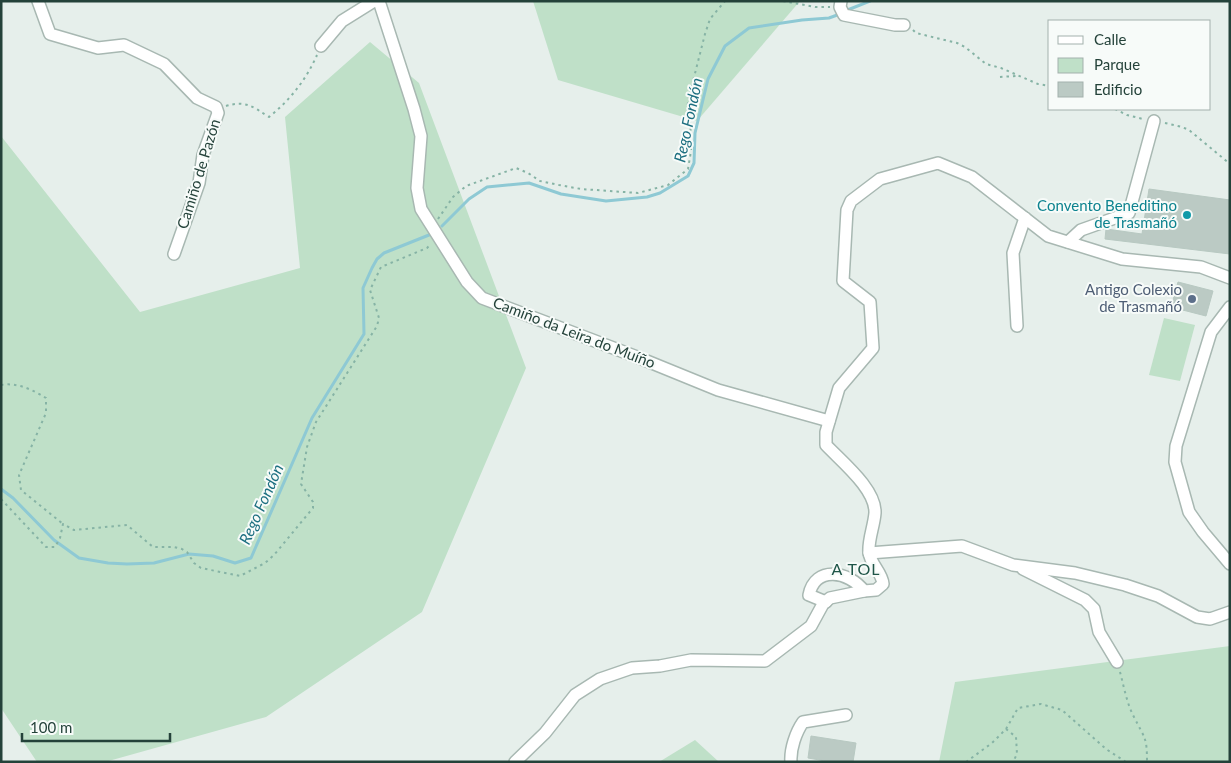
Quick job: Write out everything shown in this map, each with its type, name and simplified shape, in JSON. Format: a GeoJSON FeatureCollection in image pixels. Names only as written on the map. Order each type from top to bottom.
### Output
{"type":"FeatureCollection","features":[{"type":"Feature","properties":{"kind":"street","name":"Camiño de Pazón"},"geometry":{"type":"LineString","coordinates":[[38,1],[50,34],[98,48],[124,45],[164,64],[197,98],[216,107],[218,113],[203,155],[199,183],[174,254]]}},
{"type":"Feature","properties":{"kind":"street"},"geometry":{"type":"LineString","coordinates":[[321,46],[342,21],[374,1]]}},
{"type":"Feature","properties":{"kind":"street","name":"Camiño da Leira do Muíño"},"geometry":{"type":"LineString","coordinates":[[379,1],[414,109],[420,136],[417,188],[421,209],[467,282],[482,298],[718,390],[830,421]]}},
{"type":"Feature","properties":{"kind":"street"},"geometry":{"type":"LineString","coordinates":[[840,4],[844,15],[904,25]]}},
{"type":"Feature","properties":{"kind":"street"},"geometry":{"type":"LineString","coordinates":[[1068,242],[1080,230],[1129,213],[1154,121]]}},
{"type":"Feature","properties":{"kind":"street"},"geometry":{"type":"LineString","coordinates":[[515,762],[545,733],[575,695],[600,679],[632,668],[660,666],[691,660],[765,662],[811,626],[823,604],[830,598],[864,590],[876,590],[883,584],[882,577],[869,553],[875,512],[870,492],[826,446],[826,432],[839,388],[873,348],[870,302],[843,281],[847,210],[851,201],[880,180],[938,163],[972,177],[1048,236],[1122,259],[1201,267],[1230,278]]}},
{"type":"Feature","properties":{"kind":"street"},"geometry":{"type":"LineString","coordinates":[[1017,326],[1013,253],[1025,218]]}},
{"type":"Feature","properties":{"kind":"street"},"geometry":{"type":"LineString","coordinates":[[1230,307],[1211,332],[1176,446],[1175,462],[1189,512],[1230,564]]}},
{"type":"Feature","properties":{"kind":"street"},"geometry":{"type":"LineString","coordinates":[[869,553],[962,546],[1013,565],[1085,600],[1094,609],[1099,632],[1117,662]]}},
{"type":"Feature","properties":{"kind":"street"},"geometry":{"type":"LineString","coordinates":[[1013,565],[1075,573],[1125,585],[1158,596],[1197,617],[1210,619],[1230,612]]}},
{"type":"Feature","properties":{"kind":"street"},"geometry":{"type":"LineString","coordinates":[[826,602],[809,595],[811,587],[819,577],[828,574],[846,576],[858,583],[864,590]]}},
{"type":"Feature","properties":{"kind":"street"},"geometry":{"type":"LineString","coordinates":[[791,762],[798,729],[803,722],[846,715]]}},
{"type":"Feature","properties":{"kind":"path"},"geometry":{"type":"LineString","coordinates":[[1,385],[8,383],[32,389],[46,398],[46,413],[18,475],[21,490],[63,524],[74,530],[127,524],[153,547],[182,549],[201,568],[240,576],[265,563],[274,555],[313,508],[313,502],[301,484],[307,448],[316,422],[377,326],[379,318],[370,290],[375,275],[384,265],[427,248],[436,231],[441,214],[453,197],[466,186],[516,168],[540,181],[581,189],[638,193],[668,185],[688,169],[691,151],[691,132],[687,109],[689,97],[710,20],[725,1]]}},
{"type":"Feature","properties":{"kind":"path"},"geometry":{"type":"LineString","coordinates":[[783,1],[815,7],[840,4]]}},
{"type":"Feature","properties":{"kind":"path"},"geometry":{"type":"LineString","coordinates":[[904,25],[916,33],[957,43],[986,64],[1038,84],[1048,86]]}},
{"type":"Feature","properties":{"kind":"path"},"geometry":{"type":"LineString","coordinates":[[217,109],[240,102],[249,104],[269,117],[294,93],[309,72],[321,46]]}},
{"type":"Feature","properties":{"kind":"path"},"geometry":{"type":"LineString","coordinates":[[1000,77],[1019,76]]}},
{"type":"Feature","properties":{"kind":"path"},"geometry":{"type":"LineString","coordinates":[[1182,126],[1230,164]]}},
{"type":"Feature","properties":{"kind":"path"},"geometry":{"type":"LineString","coordinates":[[1,499],[46,547],[55,547],[60,538],[63,524]]}},
{"type":"Feature","properties":{"kind":"path"},"geometry":{"type":"LineString","coordinates":[[1117,662],[1134,717],[1144,733],[1148,748],[1147,762]]}},
{"type":"Feature","properties":{"kind":"path"},"geometry":{"type":"LineString","coordinates":[[966,762],[992,743],[1006,729],[1018,708],[1040,704],[1062,710],[1106,749],[1126,762]]}},
{"type":"Feature","properties":{"kind":"path"},"geometry":{"type":"LineString","coordinates":[[1006,729],[1016,737],[1017,754],[1013,762]]}},
{"type":"Feature","properties":{"kind":"green space"},"geometry":{"type":"Polygon","coordinates":[[[533,1],[800,1],[697,121],[558,80],[533,1]]]}},
{"type":"Feature","properties":{"kind":"green space"},"geometry":{"type":"Polygon","coordinates":[[[370,42],[419,83],[526,368],[422,612],[266,717],[105,762],[37,762],[1,708],[1,136],[140,312],[300,268],[285,117],[370,42]]]}},
{"type":"Feature","properties":{"kind":"green space"},"geometry":{"type":"Polygon","coordinates":[[[1164,318],[1195,325],[1180,381],[1149,375],[1164,318]]]}},
{"type":"Feature","properties":{"kind":"green space"},"geometry":{"type":"Polygon","coordinates":[[[1230,646],[1230,762],[939,762],[955,682],[1230,646]]]}},
{"type":"Feature","properties":{"kind":"green space"},"geometry":{"type":"Polygon","coordinates":[[[695,740],[719,762],[659,762],[695,740]]]}},
{"type":"Feature","properties":{"kind":"building","name":"Convento Beneditino de Trasmañó"},"geometry":{"type":"Polygon","coordinates":[[[1149,189],[1230,200],[1230,254],[1105,239],[1106,229],[1142,234],[1149,189]]]}},
{"type":"Feature","properties":{"kind":"building","name":"Antigo Colexio de Trasmañó"},"geometry":{"type":"Polygon","coordinates":[[[1178,282],[1213,291],[1206,316],[1171,307],[1178,282]]]}},
{"type":"Feature","properties":{"kind":"building"},"geometry":{"type":"Polygon","coordinates":[[[811,736],[856,743],[853,762],[831,762],[808,758],[811,736]]]}},
{"type":"Feature","properties":{"kind":"waterway","name":"Rego Fondón"},"geometry":{"type":"LineString","coordinates":[[845,11],[870,1]]}},
{"type":"Feature","properties":{"kind":"waterway","name":"Rego Fondón"},"geometry":{"type":"LineString","coordinates":[[442,226],[469,199],[487,187],[529,183],[561,194],[606,201],[647,197],[660,193],[688,176],[694,163],[695,133],[708,79],[725,46],[749,28],[829,18],[840,14]]}},
{"type":"Feature","properties":{"kind":"waterway","name":"Rego Fondón"},"geometry":{"type":"LineString","coordinates":[[1,489],[13,498],[54,540],[79,558],[127,564],[154,563],[189,554],[213,556],[235,563],[251,558],[312,418],[364,334],[363,288],[372,268],[377,259],[384,253],[429,235]]}},
{"type":"Feature","properties":{"kind":"place","name":"Convento Beneditino de Trasmañó"},"geometry":{"type":"Point","coordinates":[1187,215]}},
{"type":"Feature","properties":{"kind":"place","name":"Antigo Colexio de Trasmañó"},"geometry":{"type":"Point","coordinates":[1192,299]}},
{"type":"Feature","properties":{"kind":"district","name":"A TOL"},"geometry":{"type":"Point","coordinates":[856,569]}}]}
